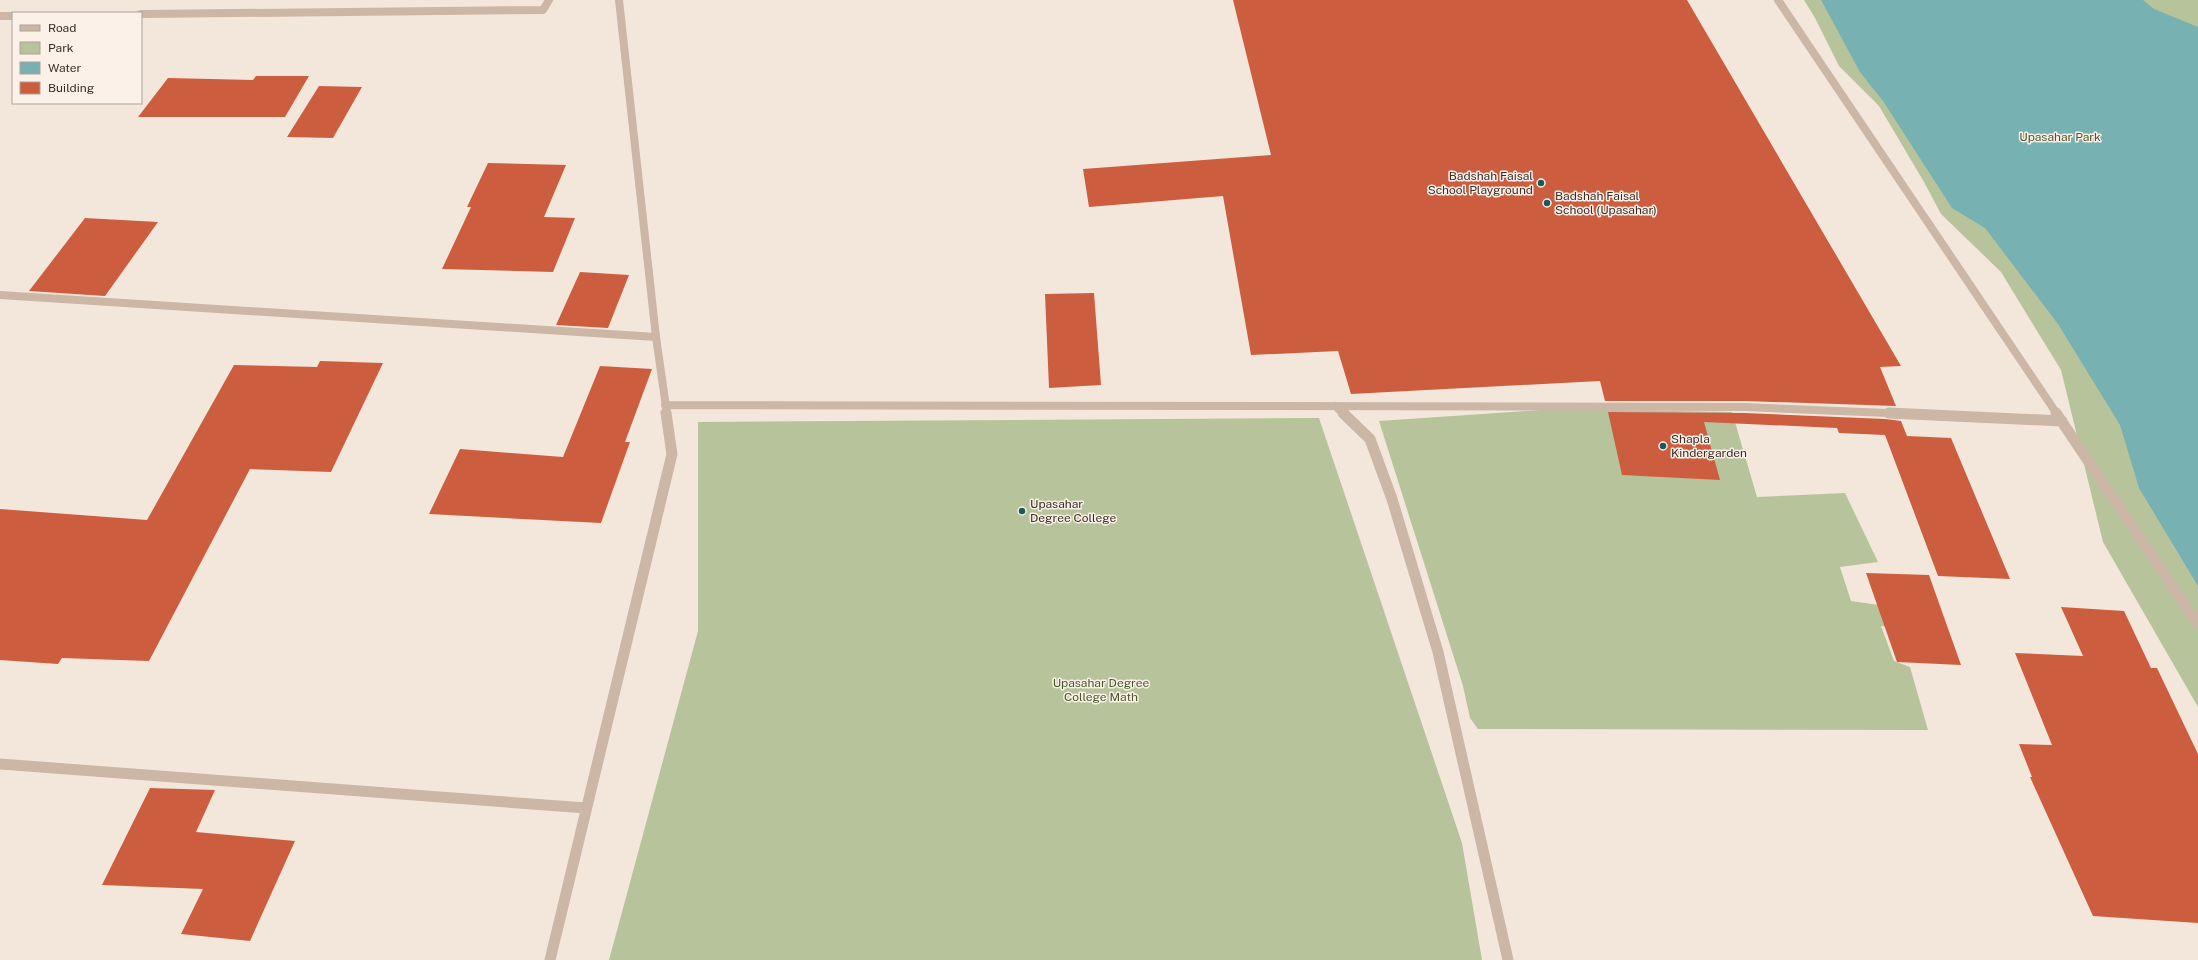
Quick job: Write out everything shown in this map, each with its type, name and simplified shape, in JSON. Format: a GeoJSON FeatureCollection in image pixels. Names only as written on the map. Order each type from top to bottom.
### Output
{"type":"FeatureCollection","features":[{"type":"Feature","properties":{"kind":"street"},"geometry":{"type":"LineString","coordinates":[[142,14],[543,10],[549,0]]}},
{"type":"Feature","properties":{"kind":"street"},"geometry":{"type":"LineString","coordinates":[[550,960],[672,454],[656,338],[620,0]]}},
{"type":"Feature","properties":{"kind":"street"},"geometry":{"type":"LineString","coordinates":[[1778,0],[2198,624]]}},
{"type":"Feature","properties":{"kind":"street"},"geometry":{"type":"LineString","coordinates":[[0,16],[12,16]]}},
{"type":"Feature","properties":{"kind":"street"},"geometry":{"type":"LineString","coordinates":[[0,295],[656,338]]}},
{"type":"Feature","properties":{"kind":"street"},"geometry":{"type":"LineString","coordinates":[[665,405],[1745,407],[2062,421]]}},
{"type":"Feature","properties":{"kind":"street"},"geometry":{"type":"LineString","coordinates":[[1335,406],[1370,439],[1392,499],[1438,652],[1508,960]]}},
{"type":"Feature","properties":{"kind":"street"},"geometry":{"type":"LineString","coordinates":[[0,764],[71,771],[586,808]]}},
{"type":"Feature","properties":{"kind":"green space","name":"Upasahar Park"},"geometry":{"type":"Polygon","coordinates":[[[1804,0],[2198,0],[2198,707],[2103,542],[2061,370],[2001,272],[1941,214],[1879,106],[1839,66],[1815,18],[1804,0]]]}},
{"type":"Feature","properties":{"kind":"green space"},"geometry":{"type":"Polygon","coordinates":[[[1556,409],[1732,412],[1757,497],[1845,493],[1878,562],[1840,567],[1851,601],[1886,606],[1898,628],[1881,626],[1894,661],[1910,667],[1928,730],[1478,729],[1470,718],[1463,686],[1379,421],[1556,409]]]}},
{"type":"Feature","properties":{"kind":"green space","name":"Upasahar Degree College Math"},"geometry":{"type":"Polygon","coordinates":[[[1319,418],[1462,843],[1482,960],[609,960],[698,631],[698,422],[1319,418]]]}},
{"type":"Feature","properties":{"kind":"water","name":"Upasahar Park"},"geometry":{"type":"Polygon","coordinates":[[[1821,0],[2143,0],[2154,9],[2198,27],[2198,586],[2139,488],[2120,425],[2058,324],[1985,228],[1952,208],[1883,101],[1860,72],[1821,0]]]}},
{"type":"Feature","properties":{"kind":"building","name":"Badshah Faisal School (Upasahar)"},"geometry":{"type":"Polygon","coordinates":[[[1233,0],[1687,0],[1901,366],[1880,367],[1896,406],[1745,401],[1605,401],[1600,381],[1351,394],[1338,351],[1251,355],[1223,196],[1089,207],[1083,169],[1271,155],[1233,0]]]}},
{"type":"Feature","properties":{"kind":"building"},"geometry":{"type":"Polygon","coordinates":[[[256,76],[309,76],[285,117],[138,117],[168,78],[253,80],[256,76]]]}},
{"type":"Feature","properties":{"kind":"building"},"geometry":{"type":"Polygon","coordinates":[[[319,86],[362,87],[333,138],[287,137],[319,86]]]}},
{"type":"Feature","properties":{"kind":"building"},"geometry":{"type":"Polygon","coordinates":[[[488,163],[566,165],[544,217],[575,218],[553,272],[442,269],[471,207],[467,207],[488,163]]]}},
{"type":"Feature","properties":{"kind":"building"},"geometry":{"type":"Polygon","coordinates":[[[85,218],[158,222],[105,296],[29,291],[85,218]]]}},
{"type":"Feature","properties":{"kind":"building"},"geometry":{"type":"Polygon","coordinates":[[[580,272],[629,275],[608,328],[556,325],[580,272]]]}},
{"type":"Feature","properties":{"kind":"building"},"geometry":{"type":"Polygon","coordinates":[[[1094,293],[1101,385],[1049,388],[1045,294],[1094,293]]]}},
{"type":"Feature","properties":{"kind":"building"},"geometry":{"type":"Polygon","coordinates":[[[320,361],[383,363],[331,472],[250,469],[149,661],[62,658],[58,664],[0,660],[0,509],[147,520],[234,365],[317,367],[320,361]]]}},
{"type":"Feature","properties":{"kind":"building"},"geometry":{"type":"Polygon","coordinates":[[[600,366],[652,369],[625,442],[630,442],[601,523],[429,514],[460,449],[563,457],[600,366]]]}},
{"type":"Feature","properties":{"kind":"building"},"geometry":{"type":"Polygon","coordinates":[[[1608,412],[1745,413],[1885,419],[1901,421],[1907,436],[1951,438],[2010,579],[1938,576],[1885,435],[1839,433],[1837,428],[1704,422],[1720,480],[1622,475],[1608,412]]]}},
{"type":"Feature","properties":{"kind":"building"},"geometry":{"type":"Polygon","coordinates":[[[1866,573],[1929,575],[1961,665],[1897,662],[1866,573]]]}},
{"type":"Feature","properties":{"kind":"building"},"geometry":{"type":"Polygon","coordinates":[[[2061,607],[2124,611],[2151,668],[2157,668],[2198,754],[2198,923],[2093,916],[2030,777],[2032,777],[2019,744],[2052,745],[2015,653],[2083,656],[2061,607]]]}},
{"type":"Feature","properties":{"kind":"building"},"geometry":{"type":"Polygon","coordinates":[[[150,788],[215,790],[196,832],[295,841],[250,941],[181,934],[203,889],[102,885],[150,788]]]}},
{"type":"Feature","properties":{"kind":"place","name":"Badshah Faisal School Playground"},"geometry":{"type":"Point","coordinates":[1541,183]}},
{"type":"Feature","properties":{"kind":"place","name":"Badshah Faisal School (Upasahar)"},"geometry":{"type":"Point","coordinates":[1547,203]}},
{"type":"Feature","properties":{"kind":"place","name":"Shapla Kindergarden"},"geometry":{"type":"Point","coordinates":[1663,446]}},
{"type":"Feature","properties":{"kind":"place","name":"Upasahar Degree College"},"geometry":{"type":"Point","coordinates":[1022,511]}}]}
